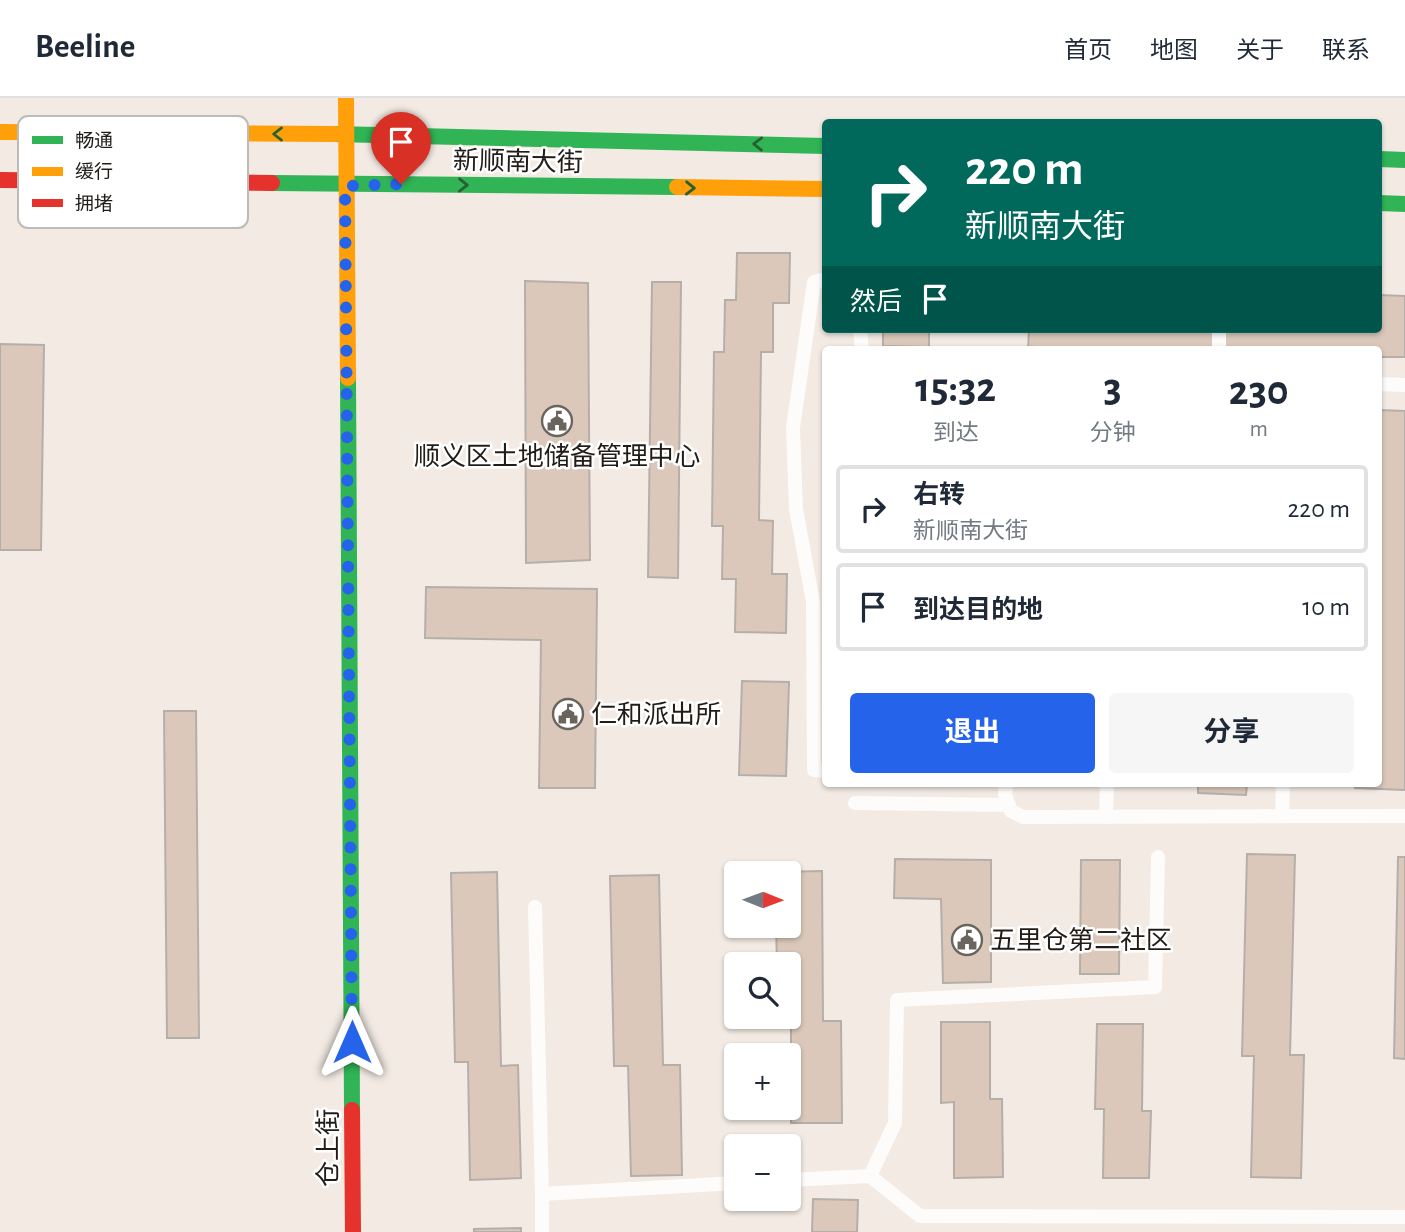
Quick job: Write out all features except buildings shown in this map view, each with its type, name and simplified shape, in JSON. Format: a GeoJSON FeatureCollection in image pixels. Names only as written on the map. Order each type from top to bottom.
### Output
{"type":"FeatureCollection","features":[{"type":"Feature","properties":{"kind":"main road","name":"仓上街"},"geometry":{"type":"LineString","coordinates":[[346,98],[353,1232]]}},
{"type":"Feature","properties":{"kind":"main road","name":"新顺南大街"},"geometry":{"type":"LineString","coordinates":[[0,132],[18,132]]}},
{"type":"Feature","properties":{"kind":"main road","name":"新顺南大街"},"geometry":{"type":"LineString","coordinates":[[248,133],[822,146]]}},
{"type":"Feature","properties":{"kind":"main road"},"geometry":{"type":"LineString","coordinates":[[1382,159],[1405,160]]}},
{"type":"Feature","properties":{"kind":"main road","name":"新顺南大街"},"geometry":{"type":"LineString","coordinates":[[0,180],[18,180]]}},
{"type":"Feature","properties":{"kind":"main road","name":"新顺南大街"},"geometry":{"type":"LineString","coordinates":[[248,184],[822,189]]}},
{"type":"Feature","properties":{"kind":"main road"},"geometry":{"type":"LineString","coordinates":[[1382,203],[1405,204]]}},
{"type":"Feature","properties":{"kind":"lane"},"geometry":{"type":"LineString","coordinates":[[822,280],[814,282],[793,428],[796,509],[813,602],[814,770],[822,771]]}},
{"type":"Feature","properties":{"kind":"lane"},"geometry":{"type":"LineString","coordinates":[[1382,384],[1405,385]]}},
{"type":"Feature","properties":{"kind":"lane"},"geometry":{"type":"LineString","coordinates":[[1006,787],[1005,795],[1011,811],[1023,817],[1405,816]]}},
{"type":"Feature","properties":{"kind":"lane"},"geometry":{"type":"LineString","coordinates":[[1106,817],[1107,787]]}},
{"type":"Feature","properties":{"kind":"lane"},"geometry":{"type":"LineString","coordinates":[[1282,816],[1283,787]]}},
{"type":"Feature","properties":{"kind":"lane"},"geometry":{"type":"LineString","coordinates":[[855,803],[1009,804]]}},
{"type":"Feature","properties":{"kind":"lane"},"geometry":{"type":"LineString","coordinates":[[870,1176],[895,1123],[897,1000],[1155,987],[1158,857]]}},
{"type":"Feature","properties":{"kind":"lane"},"geometry":{"type":"LineString","coordinates":[[535,907],[542,1232]]}},
{"type":"Feature","properties":{"kind":"lane"},"geometry":{"type":"LineString","coordinates":[[801,1179],[870,1176],[920,1216],[1405,1217]]}},
{"type":"Feature","properties":{"kind":"lane"},"geometry":{"type":"LineString","coordinates":[[542,1194],[724,1184]]}},
{"type":"Feature","properties":{"kind":"traffic: fast"},"geometry":{"type":"LineString","coordinates":[[335,134],[822,146]]}},
{"type":"Feature","properties":{"kind":"traffic: fast"},"geometry":{"type":"LineString","coordinates":[[1382,159],[1405,160]]}},
{"type":"Feature","properties":{"kind":"traffic: fast"},"geometry":{"type":"LineString","coordinates":[[272,183],[677,187]]}},
{"type":"Feature","properties":{"kind":"traffic: fast"},"geometry":{"type":"LineString","coordinates":[[1382,203],[1405,204]]}},
{"type":"Feature","properties":{"kind":"traffic: fast"},"geometry":{"type":"LineString","coordinates":[[348,378],[352,1110]]}},
{"type":"Feature","properties":{"kind":"traffic: slow"},"geometry":{"type":"LineString","coordinates":[[346,98],[348,378]]}},
{"type":"Feature","properties":{"kind":"traffic: slow"},"geometry":{"type":"LineString","coordinates":[[0,132],[18,132]]}},
{"type":"Feature","properties":{"kind":"traffic: slow"},"geometry":{"type":"LineString","coordinates":[[248,133],[335,134]]}},
{"type":"Feature","properties":{"kind":"traffic: slow"},"geometry":{"type":"LineString","coordinates":[[677,187],[822,189]]}},
{"type":"Feature","properties":{"kind":"traffic: jam"},"geometry":{"type":"LineString","coordinates":[[0,180],[18,180]]}},
{"type":"Feature","properties":{"kind":"traffic: jam"},"geometry":{"type":"LineString","coordinates":[[248,183],[272,183]]}},
{"type":"Feature","properties":{"kind":"traffic: jam"},"geometry":{"type":"LineString","coordinates":[[352,1110],[353,1232]]}},
{"type":"Feature","properties":{"kind":"place","name":"顺义区土地储备管理中心"},"geometry":{"type":"Point","coordinates":[557,421]}},
{"type":"Feature","properties":{"kind":"place","name":"仁和派出所"},"geometry":{"type":"Point","coordinates":[568,714]}},
{"type":"Feature","properties":{"kind":"place","name":"五里仓第二社区"},"geometry":{"type":"Point","coordinates":[967,940]}},
{"type":"Feature","properties":{"kind":"route"},"geometry":{"type":"LineString","coordinates":[[352,1042],[345,186],[401,184]]}}]}
